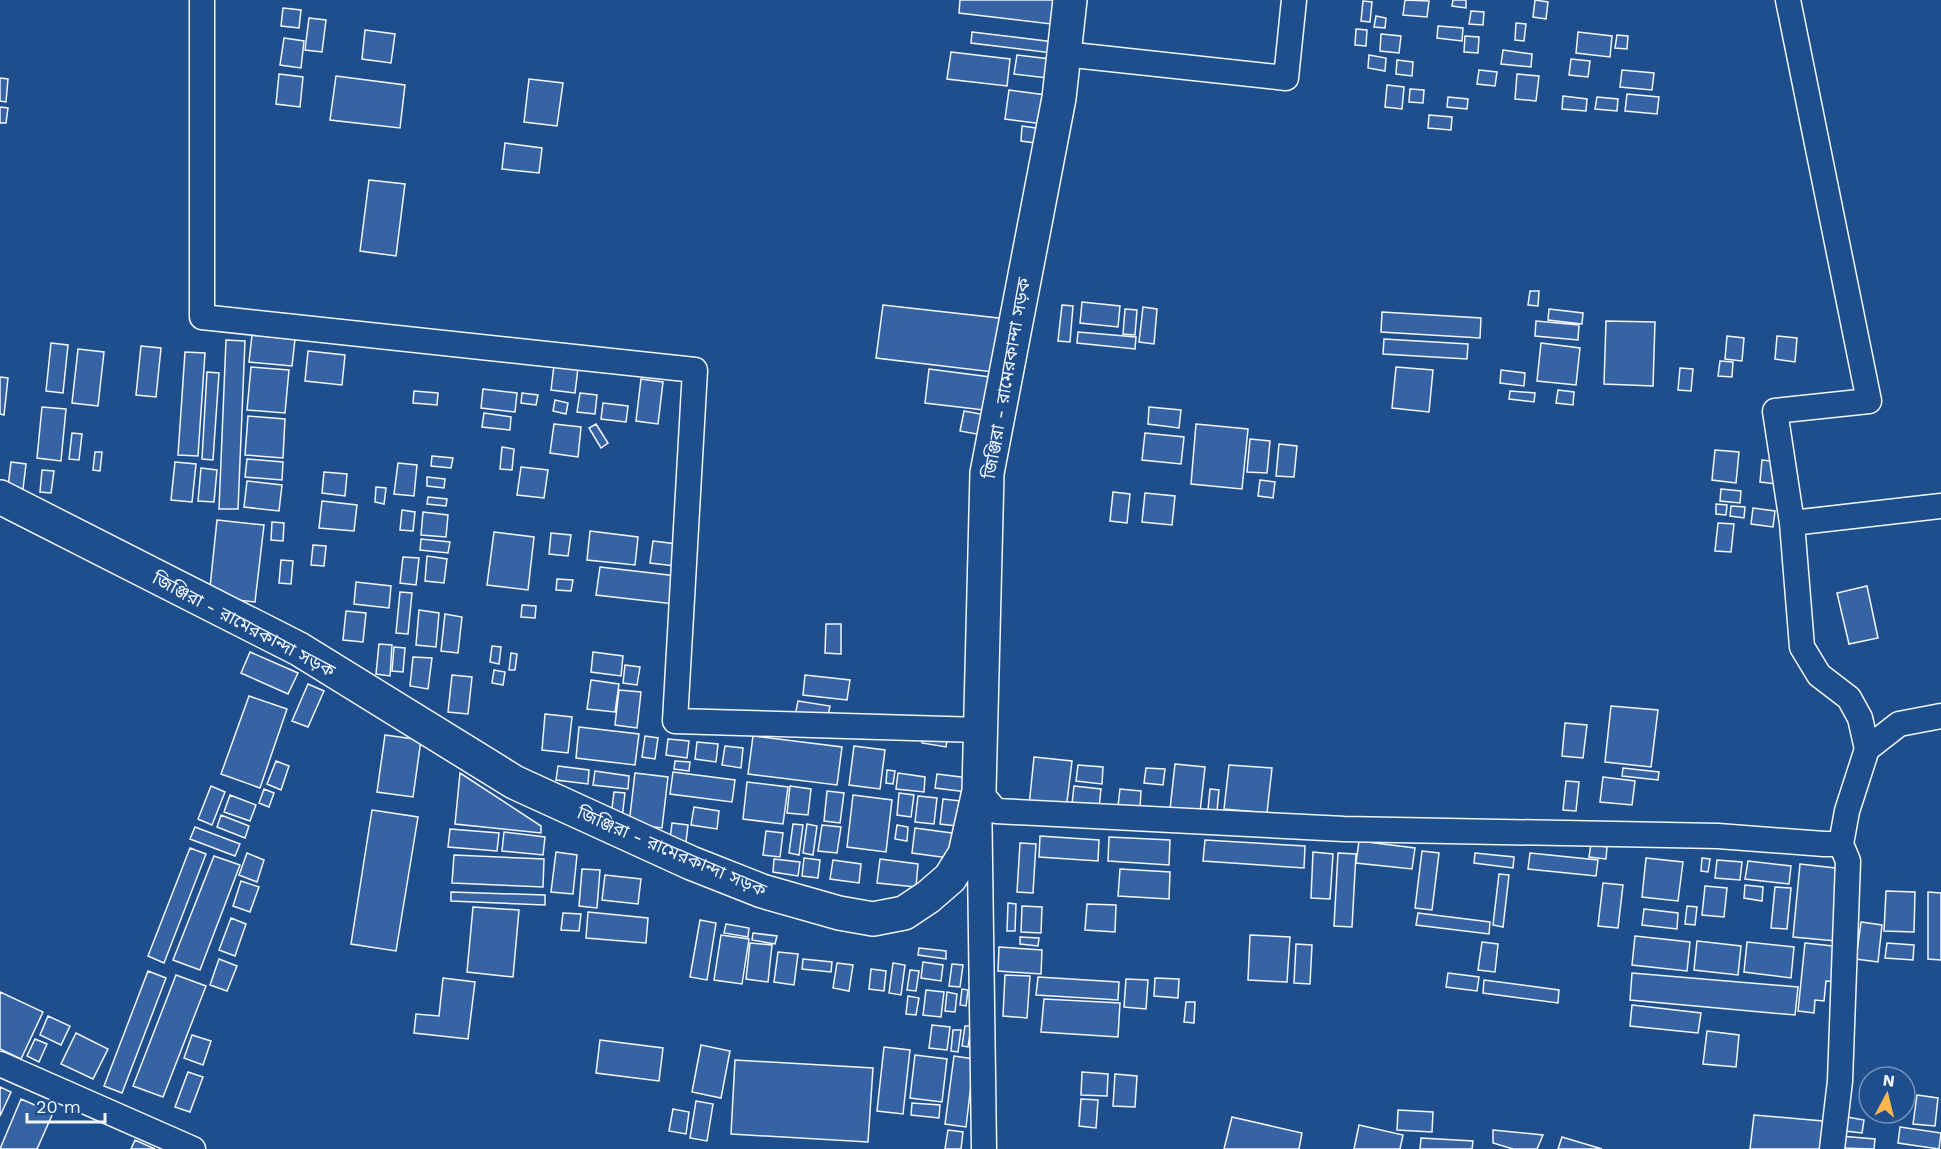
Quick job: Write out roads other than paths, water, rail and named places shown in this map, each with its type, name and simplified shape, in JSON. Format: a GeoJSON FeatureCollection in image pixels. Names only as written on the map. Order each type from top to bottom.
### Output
{"type":"FeatureCollection","features":[{"type":"Feature","properties":{"kind":"main road","name":"জিঞ্জিরা - রামেরকান্দা সড়ক"},"geometry":{"type":"LineString","coordinates":[[0,497],[299,650],[514,782],[691,863],[762,891],[839,914],[873,919],[904,913],[950,878],[965,854],[979,791],[987,473],[1059,98],[1070,0]]}},
{"type":"Feature","properties":{"kind":"street"},"geometry":{"type":"LineString","coordinates":[[202,0],[202,317],[695,370],[675,721],[980,730]]}},
{"type":"Feature","properties":{"kind":"street"},"geometry":{"type":"LineString","coordinates":[[1064,54],[1286,78],[1294,0]]}},
{"type":"Feature","properties":{"kind":"street"},"geometry":{"type":"LineString","coordinates":[[1788,0],[1869,401],[1775,411],[1792,523],[1802,647],[1819,675],[1849,698],[1860,718],[1867,749],[1847,811],[1840,844],[1848,861],[1840,1082],[1832,1149]]}},
{"type":"Feature","properties":{"kind":"street"},"geometry":{"type":"LineString","coordinates":[[1792,523],[1941,506]]}},
{"type":"Feature","properties":{"kind":"street"},"geometry":{"type":"LineString","coordinates":[[1867,749],[1899,724],[1941,716]]}},
{"type":"Feature","properties":{"kind":"street"},"geometry":{"type":"LineString","coordinates":[[979,791],[996,810],[1005,811],[1344,829],[1718,836],[1840,844]]}},
{"type":"Feature","properties":{"kind":"street"},"geometry":{"type":"LineString","coordinates":[[979,791],[984,1149]]}},
{"type":"Feature","properties":{"kind":"street"},"geometry":{"type":"LineString","coordinates":[[0,1064],[193,1149]]}}]}
